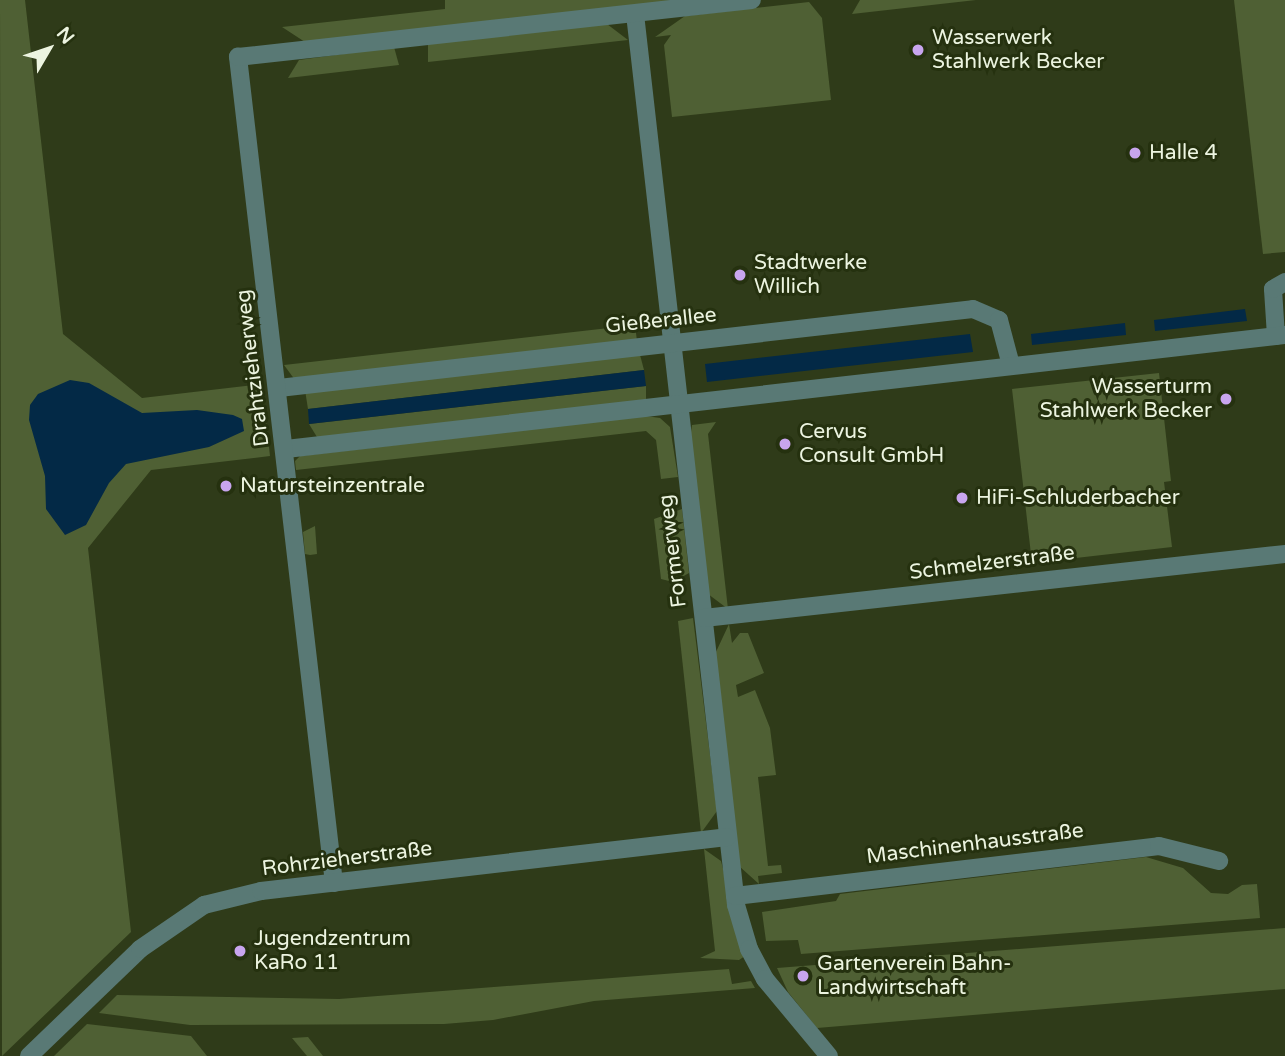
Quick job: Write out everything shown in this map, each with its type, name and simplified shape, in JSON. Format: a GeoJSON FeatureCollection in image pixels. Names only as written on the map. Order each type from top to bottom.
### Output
{"type":"FeatureCollection","features":[{"type":"Feature","properties":{"kind":"street"},"geometry":{"type":"LineString","coordinates":[[635,14],[752,0]]}},
{"type":"Feature","properties":{"kind":"street","name":"Drahtzieherweg"},"geometry":{"type":"LineString","coordinates":[[334,883],[279,388],[238,57],[635,14]]}},
{"type":"Feature","properties":{"kind":"street","name":"Formerweg"},"geometry":{"type":"LineString","coordinates":[[635,14],[735,896],[745,940],[765,979],[829,1056]]}},
{"type":"Feature","properties":{"kind":"street"},"geometry":{"type":"LineString","coordinates":[[286,449],[1281,335],[1273,289],[1285,282]]}},
{"type":"Feature","properties":{"kind":"street","name":"Gießerallee"},"geometry":{"type":"LineString","coordinates":[[279,388],[973,309],[999,320],[1011,365]]}},
{"type":"Feature","properties":{"kind":"street","name":"Schmelzerstraße"},"geometry":{"type":"LineString","coordinates":[[704,618],[1285,554]]}},
{"type":"Feature","properties":{"kind":"street","name":"Rohrzieherstraße"},"geometry":{"type":"LineString","coordinates":[[29,1056],[140,949],[204,905],[261,891],[727,837]]}},
{"type":"Feature","properties":{"kind":"street","name":"Maschinenhausstraße"},"geometry":{"type":"LineString","coordinates":[[735,896],[1159,846],[1219,861]]}},
{"type":"Feature","properties":{"kind":"green space"},"geometry":{"type":"Polygon","coordinates":[[[0,0],[25,0],[63,334],[142,398],[262,384],[270,456],[151,470],[88,548],[131,932],[2,1056],[0,0]]]}},
{"type":"Feature","properties":{"kind":"green space"},"geometry":{"type":"Polygon","coordinates":[[[445,0],[679,0],[305,42],[282,27],[445,9],[445,0]]]}},
{"type":"Feature","properties":{"kind":"green space"},"geometry":{"type":"Polygon","coordinates":[[[860,0],[976,0],[852,14],[860,0]]]}},
{"type":"Feature","properties":{"kind":"green space"},"geometry":{"type":"Polygon","coordinates":[[[1234,0],[1285,0],[1285,252],[1263,254],[1234,0]]]}},
{"type":"Feature","properties":{"kind":"green space"},"geometry":{"type":"Polygon","coordinates":[[[809,2],[822,18],[831,100],[672,117],[664,45],[671,35],[655,37],[685,16],[809,2]]]}},
{"type":"Feature","properties":{"kind":"green space"},"geometry":{"type":"Polygon","coordinates":[[[607,24],[628,40],[428,62],[428,44],[607,24]]]}},
{"type":"Feature","properties":{"kind":"green space"},"geometry":{"type":"Polygon","coordinates":[[[394,47],[399,65],[288,78],[299,60],[394,47]]]}},
{"type":"Feature","properties":{"kind":"green space"},"geometry":{"type":"Polygon","coordinates":[[[635,325],[637,341],[295,380],[284,365],[635,325]]]}},
{"type":"Feature","properties":{"kind":"green space"},"geometry":{"type":"Polygon","coordinates":[[[639,351],[644,370],[308,409],[305,390],[639,351]]]}},
{"type":"Feature","properties":{"kind":"green space"},"geometry":{"type":"Polygon","coordinates":[[[1159,373],[1171,481],[1164,482],[1172,547],[1032,563],[1012,389],[1159,373]]]}},
{"type":"Feature","properties":{"kind":"green space"},"geometry":{"type":"Polygon","coordinates":[[[646,386],[646,403],[320,442],[309,424],[646,386]]]}},
{"type":"Feature","properties":{"kind":"green space"},"geometry":{"type":"Polygon","coordinates":[[[646,416],[660,418],[670,427],[678,477],[661,479],[656,440],[646,431],[296,470],[295,461],[300,456],[646,416]]]}},
{"type":"Feature","properties":{"kind":"green space"},"geometry":{"type":"Polygon","coordinates":[[[716,422],[708,434],[728,609],[708,594],[690,439],[692,425],[716,422]]]}},
{"type":"Feature","properties":{"kind":"green space"},"geometry":{"type":"Polygon","coordinates":[[[682,509],[689,573],[673,582],[661,579],[654,519],[682,509]]]}},
{"type":"Feature","properties":{"kind":"green space"},"geometry":{"type":"Polygon","coordinates":[[[315,526],[317,554],[305,554],[303,532],[315,526]]]}},
{"type":"Feature","properties":{"kind":"green space"},"geometry":{"type":"Polygon","coordinates":[[[693,618],[717,811],[701,833],[678,621],[693,618]]]}},
{"type":"Feature","properties":{"kind":"green space"},"geometry":{"type":"Polygon","coordinates":[[[729,624],[732,643],[740,633],[748,633],[764,673],[736,685],[738,697],[755,690],[770,728],[776,775],[758,777],[768,866],[781,865],[782,873],[758,876],[759,884],[739,866],[715,654],[729,624]]]}},
{"type":"Feature","properties":{"kind":"green space"},"geometry":{"type":"Polygon","coordinates":[[[704,849],[721,861],[745,956],[739,960],[700,958],[715,951],[704,849]]]}},
{"type":"Feature","properties":{"kind":"green space"},"geometry":{"type":"Polygon","coordinates":[[[1146,857],[1183,868],[1211,893],[1228,894],[1242,885],[1257,884],[1260,918],[801,954],[798,940],[766,941],[762,912],[836,901],[840,894],[1146,857]]]}},
{"type":"Feature","properties":{"kind":"green space"},"geometry":{"type":"Polygon","coordinates":[[[1285,928],[1285,989],[817,1028],[788,992],[777,968],[1285,928]]]}},
{"type":"Feature","properties":{"kind":"green space"},"geometry":{"type":"Polygon","coordinates":[[[729,969],[732,984],[751,981],[755,988],[594,1001],[493,1020],[444,1024],[190,1025],[99,1013],[117,995],[339,999],[729,969]]]}},
{"type":"Feature","properties":{"kind":"green space"},"geometry":{"type":"Polygon","coordinates":[[[87,1024],[191,1036],[207,1056],[54,1056],[87,1024]]]}},
{"type":"Feature","properties":{"kind":"green space"},"geometry":{"type":"Polygon","coordinates":[[[308,1037],[323,1056],[307,1056],[292,1038],[308,1037]]]}},
{"type":"Feature","properties":{"kind":"water"},"geometry":{"type":"Polygon","coordinates":[[[1245,309],[1247,321],[1155,331],[1154,320],[1245,309]]]}},
{"type":"Feature","properties":{"kind":"water"},"geometry":{"type":"Polygon","coordinates":[[[1125,323],[1126,335],[1032,345],[1031,334],[1125,323]]]}},
{"type":"Feature","properties":{"kind":"water"},"geometry":{"type":"Polygon","coordinates":[[[970,334],[973,352],[707,382],[705,364],[970,334]]]}},
{"type":"Feature","properties":{"kind":"water"},"geometry":{"type":"Polygon","coordinates":[[[644,370],[646,386],[309,424],[308,409],[644,370]]]}},
{"type":"Feature","properties":{"kind":"water"},"geometry":{"type":"Polygon","coordinates":[[[70,380],[89,383],[142,413],[197,410],[233,415],[242,419],[244,431],[209,447],[126,464],[109,483],[86,525],[65,535],[46,509],[45,476],[29,420],[30,405],[38,394],[70,380]]]}},
{"type":"Feature","properties":{"kind":"place","name":"Wasserwerk Stahlwerk Becker"},"geometry":{"type":"Point","coordinates":[918,50]}},
{"type":"Feature","properties":{"kind":"place","name":"Halle 4"},"geometry":{"type":"Point","coordinates":[1135,153]}},
{"type":"Feature","properties":{"kind":"place","name":"Stadtwerke Willich"},"geometry":{"type":"Point","coordinates":[740,275]}},
{"type":"Feature","properties":{"kind":"place","name":"Wasserturm Stahlwerk Becker"},"geometry":{"type":"Point","coordinates":[1226,399]}},
{"type":"Feature","properties":{"kind":"place","name":"Cervus Consult GmbH"},"geometry":{"type":"Point","coordinates":[785,444]}},
{"type":"Feature","properties":{"kind":"place","name":"Natursteinzentrale"},"geometry":{"type":"Point","coordinates":[226,486]}},
{"type":"Feature","properties":{"kind":"place","name":"HiFi-Schluderbacher"},"geometry":{"type":"Point","coordinates":[962,498]}},
{"type":"Feature","properties":{"kind":"place","name":"Jugendzentrum KaRo 11"},"geometry":{"type":"Point","coordinates":[240,951]}},
{"type":"Feature","properties":{"kind":"place","name":"Gartenverein Bahn- Landwirtschaft"},"geometry":{"type":"Point","coordinates":[803,976]}}]}
